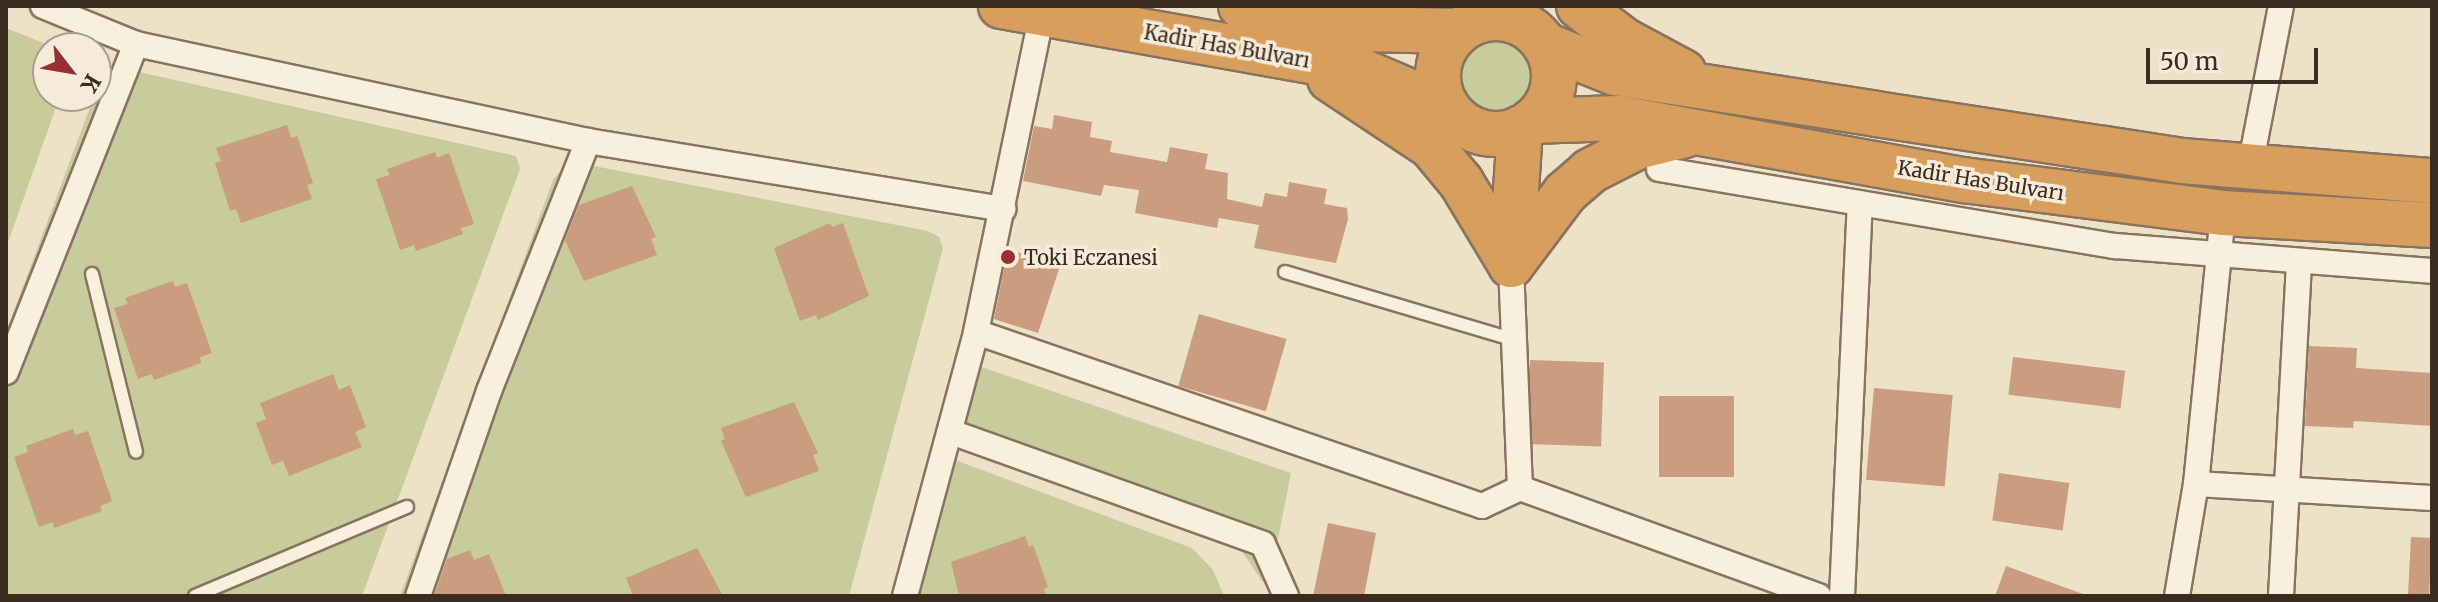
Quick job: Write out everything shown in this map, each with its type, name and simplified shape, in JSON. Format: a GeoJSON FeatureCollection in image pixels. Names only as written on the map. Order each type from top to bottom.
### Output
{"type":"FeatureCollection","features":[{"type":"Feature","properties":{"kind":"highway","name":"Kadir Has Bulvarı"},"geometry":{"type":"LineString","coordinates":[[1241,6],[1288,36],[1456,116]]}},
{"type":"Feature","properties":{"kind":"highway"},"geometry":{"type":"LineString","coordinates":[[1340,6],[1288,36],[1431,146],[1470,195],[1511,265]]}},
{"type":"Feature","properties":{"kind":"highway"},"geometry":{"type":"LineString","coordinates":[[1579,6],[1652,57],[1742,93]]}},
{"type":"Feature","properties":{"kind":"highway","name":"Kadir Has Bulvarı"},"geometry":{"type":"LineString","coordinates":[[1022,10],[1288,36],[1384,32],[1468,20]]}},
{"type":"Feature","properties":{"kind":"highway"},"geometry":{"type":"LineString","coordinates":[[1511,265],[1438,66],[1468,20],[1498,18],[1537,28],[1615,73],[2182,161],[2432,181]]}},
{"type":"Feature","properties":{"kind":"highway"},"geometry":{"type":"LineString","coordinates":[[1511,265],[1526,124],[1553,85],[1537,28]]}},
{"type":"Feature","properties":{"kind":"highway"},"geometry":{"type":"LineString","coordinates":[[1456,116],[1493,133],[1526,124]]}},
{"type":"Feature","properties":{"kind":"highway","name":"Kadir Has Bulvarı"},"geometry":{"type":"LineString","coordinates":[[1526,124],[1618,118],[1707,134],[1885,187],[2221,234],[2432,225]]}},
{"type":"Feature","properties":{"kind":"highway"},"geometry":{"type":"LineString","coordinates":[[1511,265],[1565,193],[1590,171],[1637,147],[1707,134]]}},
{"type":"Feature","properties":{"kind":"street"},"geometry":{"type":"LineString","coordinates":[[43,6],[136,44],[588,141],[1003,209]]}},
{"type":"Feature","properties":{"kind":"street"},"geometry":{"type":"LineString","coordinates":[[2250,167],[2281,6]]}},
{"type":"Feature","properties":{"kind":"street"},"geometry":{"type":"LineString","coordinates":[[905,596],[951,432],[1003,209],[1022,10]]}},
{"type":"Feature","properties":{"kind":"street"},"geometry":{"type":"LineString","coordinates":[[6,372],[136,44]]}},
{"type":"Feature","properties":{"kind":"street"},"geometry":{"type":"LineString","coordinates":[[418,596],[489,391],[588,141]]}},
{"type":"Feature","properties":{"kind":"street"},"geometry":{"type":"LineString","coordinates":[[1659,169],[1860,203],[1885,187]]}},
{"type":"Feature","properties":{"kind":"street"},"geometry":{"type":"LineString","coordinates":[[1842,596],[1860,203]]}},
{"type":"Feature","properties":{"kind":"street"},"geometry":{"type":"LineString","coordinates":[[2177,596],[2196,484],[2221,234],[2299,261],[2432,271]]}},
{"type":"Feature","properties":{"kind":"street"},"geometry":{"type":"LineString","coordinates":[[2281,596],[2299,261]]}},
{"type":"Feature","properties":{"kind":"street"},"geometry":{"type":"LineString","coordinates":[[1511,265],[1520,488]]}},
{"type":"Feature","properties":{"kind":"street"},"geometry":{"type":"LineString","coordinates":[[976,332],[1482,506],[1520,488],[1819,596]]}},
{"type":"Feature","properties":{"kind":"street"},"geometry":{"type":"LineString","coordinates":[[951,432],[1263,544],[1286,596]]}},
{"type":"Feature","properties":{"kind":"street"},"geometry":{"type":"LineString","coordinates":[[2196,484],[2432,498]]}},
{"type":"Feature","properties":{"kind":"lane"},"geometry":{"type":"LineString","coordinates":[[1285,272],[1514,340]]}},
{"type":"Feature","properties":{"kind":"lane"},"geometry":{"type":"LineString","coordinates":[[92,274],[136,452]]}},
{"type":"Feature","properties":{"kind":"lane"},"geometry":{"type":"LineString","coordinates":[[195,596],[407,507]]}},
{"type":"Feature","properties":{"kind":"green space"},"geometry":{"type":"Polygon","coordinates":[[[6,28],[32,38],[32,112],[54,112],[6,248],[6,28]]]}},
{"type":"Feature","properties":{"kind":"green space"},"geometry":{"type":"Polygon","coordinates":[[[1495,29],[1521,37],[1533,49],[1541,75],[1533,101],[1521,113],[1495,121],[1469,113],[1457,101],[1449,75],[1457,49],[1469,37],[1495,29]]]}},
{"type":"Feature","properties":{"kind":"green space"},"geometry":{"type":"Polygon","coordinates":[[[112,66],[516,156],[520,169],[362,596],[6,596],[6,332],[88,112],[112,112],[112,66]]]}},
{"type":"Feature","properties":{"kind":"green space"},"geometry":{"type":"Polygon","coordinates":[[[568,161],[928,231],[939,237],[943,248],[849,596],[400,596],[553,180],[568,161]]]}},
{"type":"Feature","properties":{"kind":"green space"},"geometry":{"type":"Polygon","coordinates":[[[958,359],[1291,473],[1270,579],[1262,581],[1239,547],[944,418],[958,359]]]}},
{"type":"Feature","properties":{"kind":"green space"},"geometry":{"type":"Polygon","coordinates":[[[936,453],[1192,548],[1213,570],[1224,596],[890,596],[936,453]]]}},
{"type":"Feature","properties":{"kind":"building"},"geometry":{"type":"Polygon","coordinates":[[[1054,115],[1092,122],[1090,137],[1112,141],[1110,152],[1167,162],[1170,147],[1208,154],[1205,169],[1228,173],[1227,199],[1262,207],[1265,193],[1287,197],[1289,182],[1327,189],[1324,204],[1347,208],[1348,219],[1336,263],[1254,248],[1259,225],[1219,218],[1217,228],[1135,213],[1139,190],[1104,185],[1101,196],[1023,181],[1034,126],[1052,129],[1054,115]]]}},
{"type":"Feature","properties":{"kind":"building"},"geometry":{"type":"Polygon","coordinates":[[[287,125],[291,138],[297,136],[313,183],[307,185],[312,199],[241,223],[236,209],[230,211],[215,163],[221,161],[216,148],[287,125]]]}},
{"type":"Feature","properties":{"kind":"building"},"geometry":{"type":"Polygon","coordinates":[[[435,152],[437,158],[449,153],[474,224],[461,228],[463,234],[416,251],[414,245],[400,250],[376,179],[390,175],[387,169],[435,152]]]}},
{"type":"Feature","properties":{"kind":"building"},"geometry":{"type":"Polygon","coordinates":[[[632,186],[656,237],[651,239],[657,255],[584,281],[565,240],[579,205],[632,186]]]}},
{"type":"Feature","properties":{"kind":"building"},"geometry":{"type":"Polygon","coordinates":[[[830,223],[832,227],[843,223],[869,296],[818,320],[816,315],[800,321],[774,248],[830,223]]]}},
{"type":"Feature","properties":{"kind":"building"},"geometry":{"type":"Polygon","coordinates":[[[1008,249],[1060,266],[1038,333],[994,319],[1008,249]]]}},
{"type":"Feature","properties":{"kind":"building"},"geometry":{"type":"Polygon","coordinates":[[[173,281],[175,287],[187,283],[212,353],[200,357],[201,363],[154,380],[152,374],[138,379],[114,308],[128,304],[125,298],[173,281]]]}},
{"type":"Feature","properties":{"kind":"building"},"geometry":{"type":"Polygon","coordinates":[[[1199,314],[1286,339],[1266,411],[1178,386],[1199,314]]]}},
{"type":"Feature","properties":{"kind":"building"},"geometry":{"type":"Polygon","coordinates":[[[2309,346],[2357,348],[2356,368],[2432,373],[2432,426],[2354,421],[2353,428],[2305,426],[2309,346]]]}},
{"type":"Feature","properties":{"kind":"building"},"geometry":{"type":"Polygon","coordinates":[[[2013,357],[2125,371],[2121,408],[2008,395],[2013,357]]]}},
{"type":"Feature","properties":{"kind":"building"},"geometry":{"type":"Polygon","coordinates":[[[1530,360],[1604,363],[1601,447],[1527,444],[1530,360]]]}},
{"type":"Feature","properties":{"kind":"building"},"geometry":{"type":"Polygon","coordinates":[[[333,374],[339,390],[350,385],[366,427],[355,432],[362,447],[289,476],[283,461],[272,465],[256,423],[266,419],[260,403],[333,374]]]}},
{"type":"Feature","properties":{"kind":"building"},"geometry":{"type":"Polygon","coordinates":[[[1874,388],[1953,395],[1945,487],[1866,480],[1874,388]]]}},
{"type":"Feature","properties":{"kind":"building"},"geometry":{"type":"Polygon","coordinates":[[[1659,396],[1734,396],[1734,477],[1659,477],[1659,396]]]}},
{"type":"Feature","properties":{"kind":"building"},"geometry":{"type":"Polygon","coordinates":[[[794,402],[818,453],[813,455],[819,471],[746,497],[721,441],[725,439],[721,428],[794,402]]]}},
{"type":"Feature","properties":{"kind":"building"},"geometry":{"type":"Polygon","coordinates":[[[73,429],[75,435],[88,431],[112,501],[100,506],[102,511],[54,528],[53,522],[39,527],[14,457],[28,452],[26,446],[73,429]]]}},
{"type":"Feature","properties":{"kind":"building"},"geometry":{"type":"Polygon","coordinates":[[[1999,473],[2069,483],[2063,530],[1992,521],[1999,473]]]}},
{"type":"Feature","properties":{"kind":"building"},"geometry":{"type":"Polygon","coordinates":[[[1328,523],[1376,533],[1364,596],[1313,596],[1328,523]]]}},
{"type":"Feature","properties":{"kind":"building"},"geometry":{"type":"Polygon","coordinates":[[[1025,536],[1029,547],[1033,545],[1048,587],[1044,589],[1046,596],[959,596],[951,562],[1025,536]]]}},
{"type":"Feature","properties":{"kind":"building"},"geometry":{"type":"Polygon","coordinates":[[[2411,537],[2432,538],[2429,596],[2408,596],[2411,537]]]}},
{"type":"Feature","properties":{"kind":"building"},"geometry":{"type":"Polygon","coordinates":[[[697,548],[723,596],[633,596],[626,578],[697,548]]]}},
{"type":"Feature","properties":{"kind":"building"},"geometry":{"type":"Polygon","coordinates":[[[470,550],[474,560],[489,554],[506,596],[434,596],[447,559],[470,550]]]}},
{"type":"Feature","properties":{"kind":"building"},"geometry":{"type":"Polygon","coordinates":[[[2006,566],[2083,594],[1995,596],[2006,566]]]}},
{"type":"Feature","properties":{"kind":"place","name":"Toki Eczanesi"},"geometry":{"type":"Point","coordinates":[1008,257]}}]}
